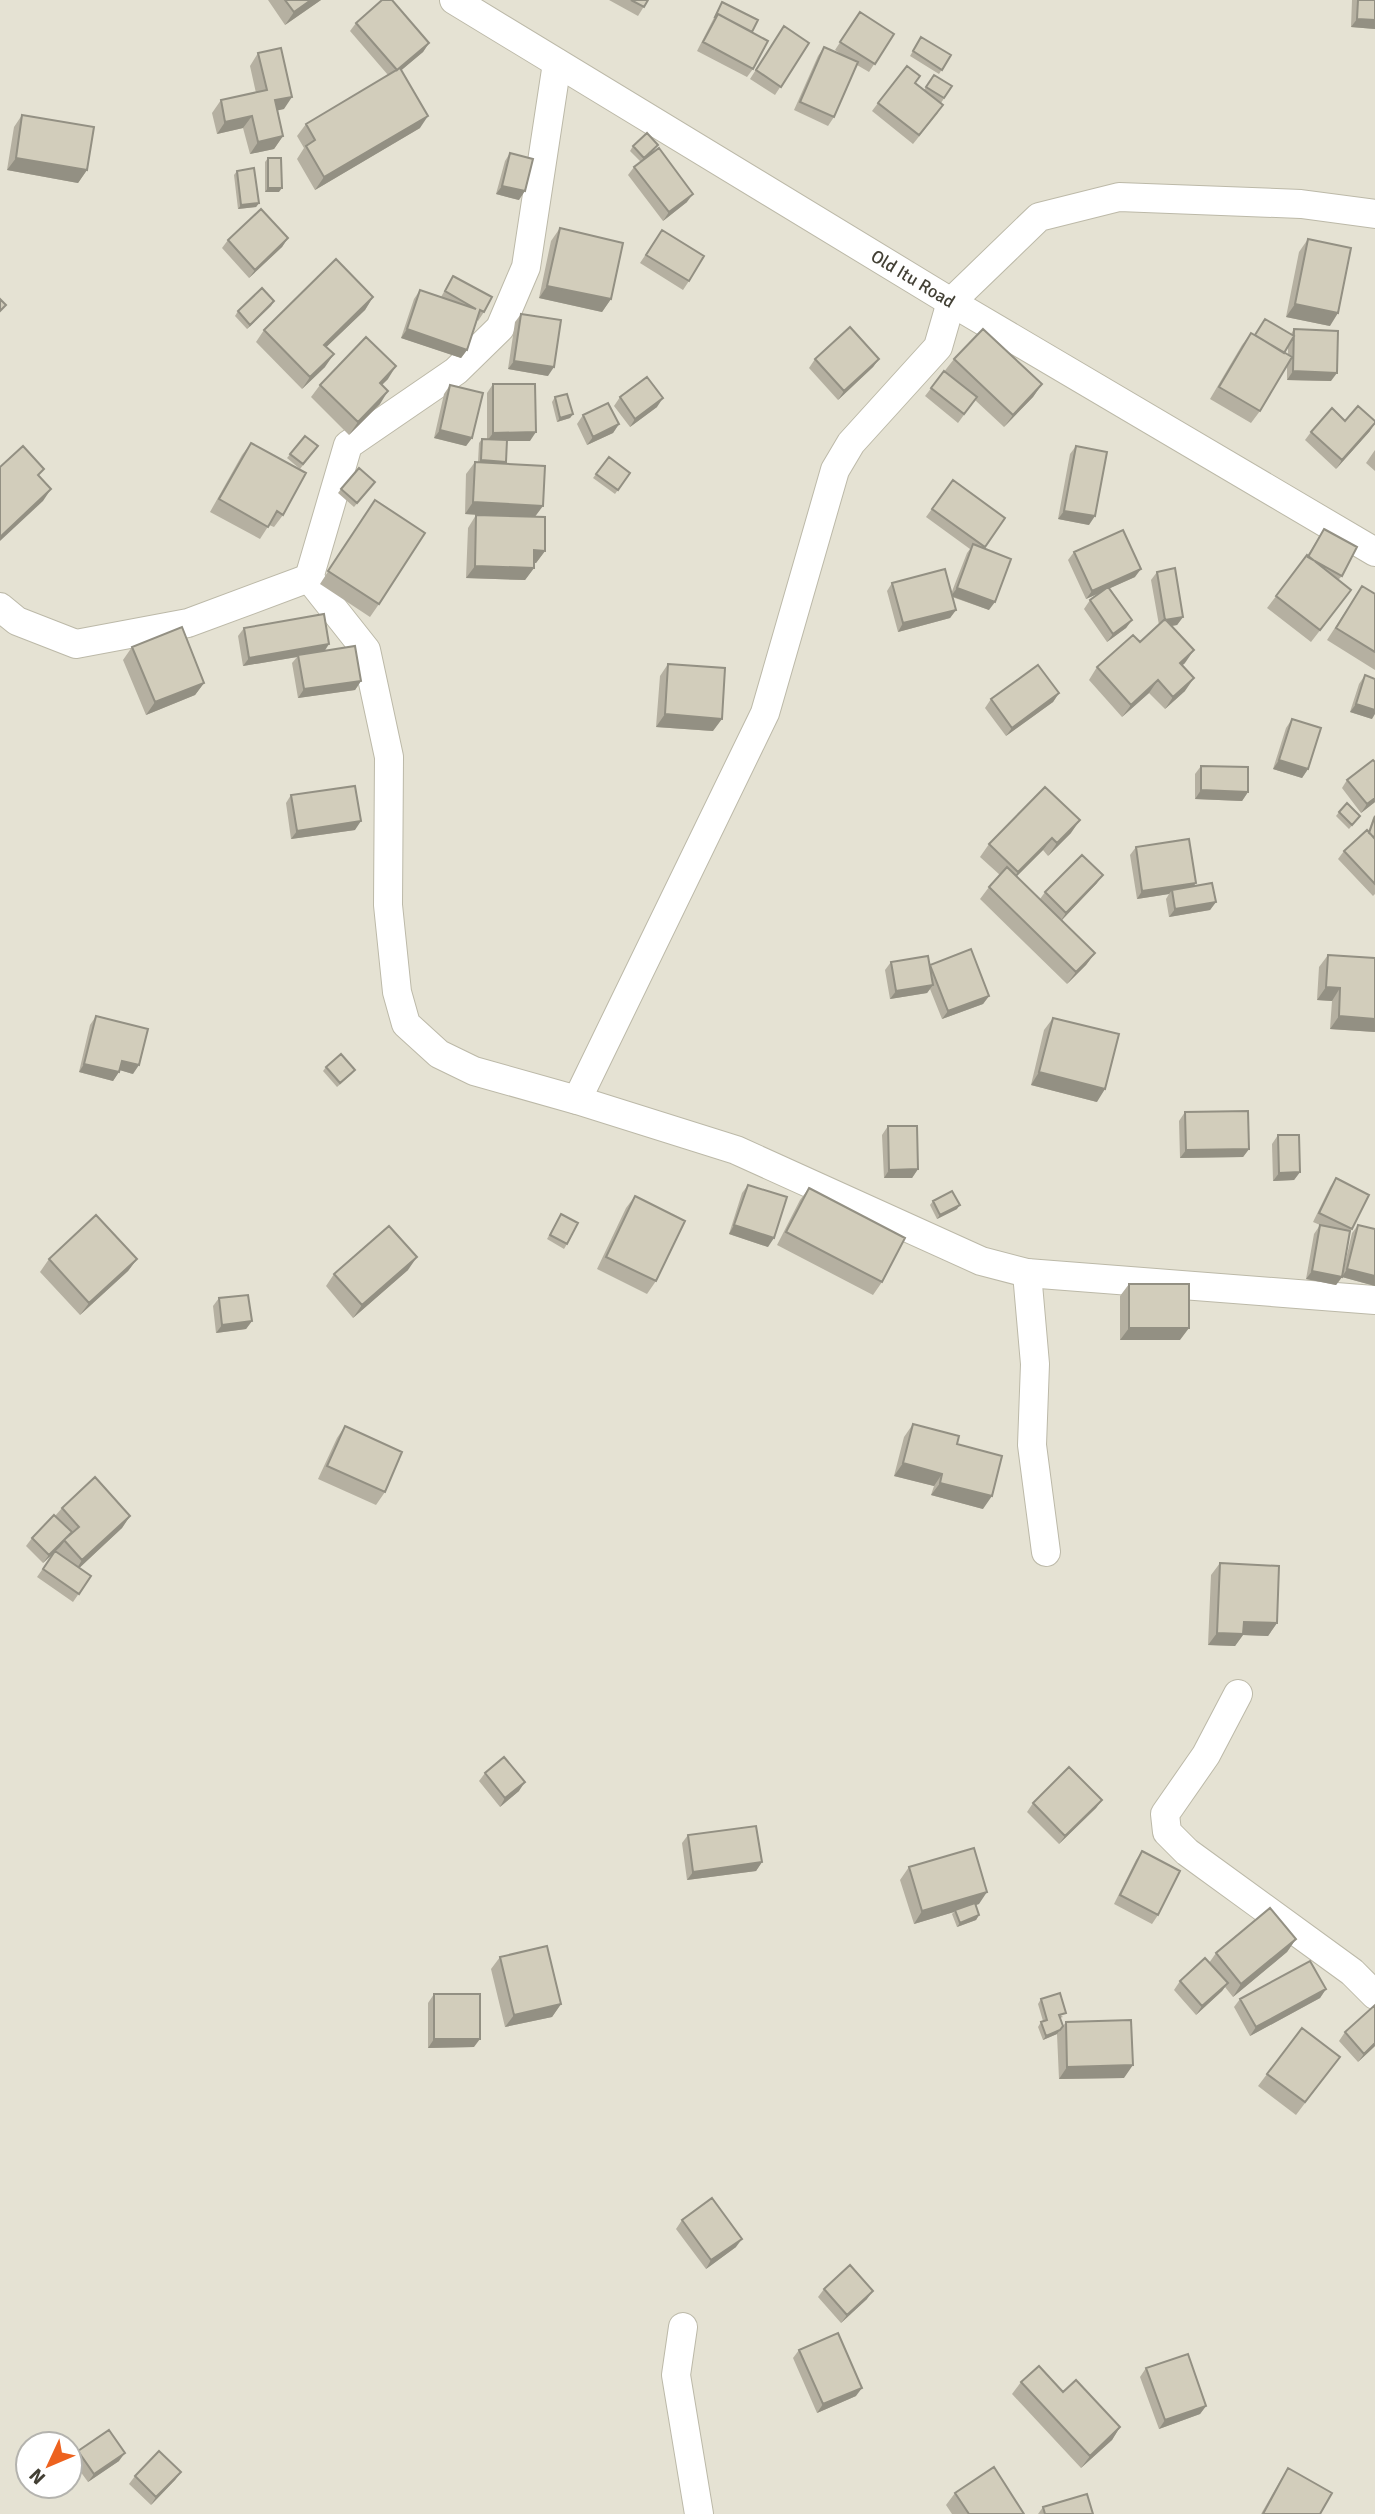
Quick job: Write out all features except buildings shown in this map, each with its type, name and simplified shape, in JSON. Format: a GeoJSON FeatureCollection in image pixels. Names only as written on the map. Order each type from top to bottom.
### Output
{"type":"FeatureCollection","features":[{"type":"Feature","properties":{"kind":"street","name":"Old Itu Road"},"geometry":{"type":"LineString","coordinates":[[454,0],[951,302],[1375,552]]}},
{"type":"Feature","properties":{"kind":"street"},"geometry":{"type":"LineString","coordinates":[[309,578],[348,445],[456,370],[500,327],[526,267],[556,63]]}},
{"type":"Feature","properties":{"kind":"street"},"geometry":{"type":"LineString","coordinates":[[576,1100],[765,713],[835,470],[851,443],[938,347],[951,302],[1039,217],[1119,197],[1301,204],[1375,214]]}},
{"type":"Feature","properties":{"kind":"street"},"geometry":{"type":"LineString","coordinates":[[0,607],[18,621],[76,644],[188,623],[309,578]]}},
{"type":"Feature","properties":{"kind":"street"},"geometry":{"type":"LineString","coordinates":[[309,578],[366,650],[389,757],[388,905],[397,992],[406,1024],[439,1055],[474,1071],[736,1150],[981,1261],[1027,1273],[1375,1300]]}},
{"type":"Feature","properties":{"kind":"street"},"geometry":{"type":"LineString","coordinates":[[1027,1273],[1035,1364],[1032,1445],[1046,1552]]}},
{"type":"Feature","properties":{"kind":"street"},"geometry":{"type":"LineString","coordinates":[[1238,1693],[1206,1755],[1165,1814],[1167,1832],[1187,1852],[1352,1972],[1375,1996]]}},
{"type":"Feature","properties":{"kind":"street"},"geometry":{"type":"LineString","coordinates":[[683,2327],[676,2375],[699,2514]]}},
{"type":"Feature","properties":{"kind":"shaded area"},"geometry":{"type":"Polygon","coordinates":[[[0,0],[1375,0],[1375,2514],[0,2514],[0,0]]]}}]}
